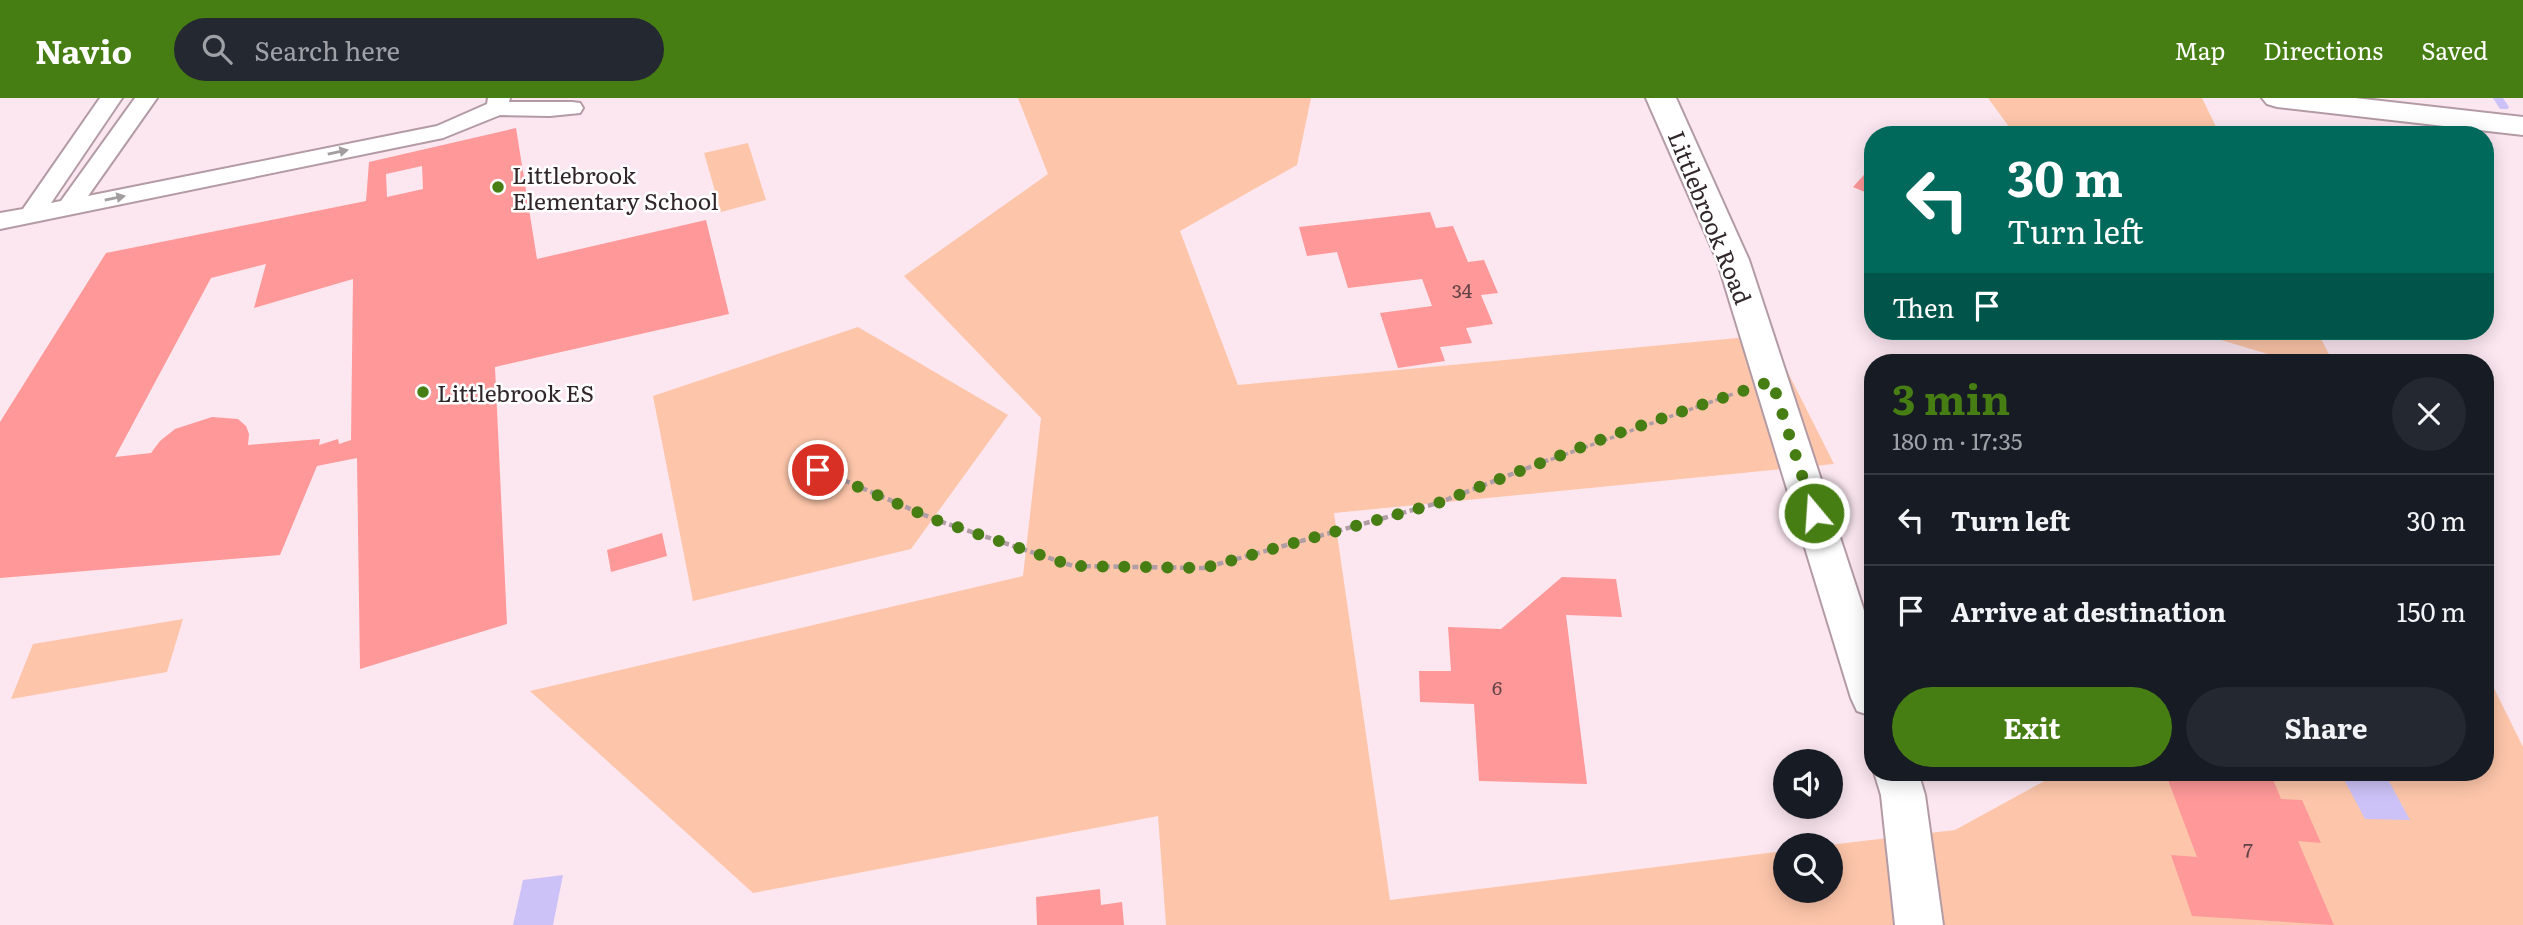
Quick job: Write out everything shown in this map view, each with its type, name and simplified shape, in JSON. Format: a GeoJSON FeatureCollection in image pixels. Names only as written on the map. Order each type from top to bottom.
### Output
{"type":"FeatureCollection","features":[{"type":"Feature","properties":{"kind":"street","name":"Littlebrook Road"},"geometry":{"type":"LineString","coordinates":[[1661,98],[1733,261],[1864,673]]}},
{"type":"Feature","properties":{"kind":"street"},"geometry":{"type":"LineString","coordinates":[[2277,98],[2523,126]]}},
{"type":"Feature","properties":{"kind":"street"},"geometry":{"type":"LineString","coordinates":[[1899,781],[1903,795],[1919,925]]}},
{"type":"Feature","properties":{"kind":"lane"},"geometry":{"type":"LineString","coordinates":[[32,215],[111,98]]}},
{"type":"Feature","properties":{"kind":"lane"},"geometry":{"type":"LineString","coordinates":[[68,208],[146,98]]}},
{"type":"Feature","properties":{"kind":"lane"},"geometry":{"type":"LineString","coordinates":[[0,221],[443,131],[498,103],[550,110],[572,108]]}},
{"type":"Feature","properties":{"kind":"path"},"geometry":{"type":"LineString","coordinates":[[818,470],[936,520],[1073,566],[1204,568],[1438,503],[1610,436],[1772,381]]}},
{"type":"Feature","properties":{"kind":"shaded area"},"geometry":{"type":"Polygon","coordinates":[[[1018,98],[1311,98],[1297,165],[1180,231],[1238,385],[1769,335],[1834,464],[1334,513],[1390,900],[1773,852],[1773,903],[1843,903],[1843,843],[1955,830],[2045,781],[2494,781],[2494,688],[2523,747],[2523,925],[1166,925],[1158,816],[753,893],[530,691],[1023,576],[1041,418],[904,276],[1048,174],[1018,98]]]}},
{"type":"Feature","properties":{"kind":"shaded area"},"geometry":{"type":"Polygon","coordinates":[[[1988,98],[2202,98],[2216,126],[2008,126],[1988,98]]]}},
{"type":"Feature","properties":{"kind":"shaded area"},"geometry":{"type":"Polygon","coordinates":[[[748,143],[766,200],[721,212],[704,153],[748,143]]]}},
{"type":"Feature","properties":{"kind":"shaded area"},"geometry":{"type":"Polygon","coordinates":[[[858,327],[1008,415],[911,549],[693,601],[653,396],[858,327]]]}},
{"type":"Feature","properties":{"kind":"shaded area"},"geometry":{"type":"Polygon","coordinates":[[[2221,340],[2322,340],[2329,354],[2268,354],[2221,340]]]}},
{"type":"Feature","properties":{"kind":"shaded area"},"geometry":{"type":"Polygon","coordinates":[[[183,619],[167,672],[11,699],[33,644],[183,619]]]}},
{"type":"Feature","properties":{"kind":"shaded area"},"geometry":{"type":"Polygon","coordinates":[[[2345,781],[2389,781],[2410,820],[2365,819],[2345,781]]]}},
{"type":"Feature","properties":{"kind":"shaded area"},"geometry":{"type":"Polygon","coordinates":[[[563,875],[553,925],[513,925],[523,880],[563,875]]]}},
{"type":"Feature","properties":{"kind":"building","name":"Littlebrook ES"},"geometry":{"type":"Polygon","coordinates":[[[516,128],[537,259],[706,220],[729,314],[495,367],[507,624],[360,669],[357,458],[317,466],[280,555],[0,578],[0,422],[106,253],[366,201],[369,162],[516,128]],[[422,166],[386,174],[387,197],[423,189],[422,166]],[[266,264],[211,278],[115,457],[151,453],[160,441],[175,429],[212,417],[238,419],[246,426],[249,434],[248,445],[320,439],[319,445],[338,439],[339,444],[351,440],[353,279],[254,308],[266,264]]]}},
{"type":"Feature","properties":{"kind":"building"},"geometry":{"type":"Polygon","coordinates":[[[1864,175],[1864,192],[1853,187],[1864,175]]]}},
{"type":"Feature","properties":{"kind":"building"},"geometry":{"type":"Polygon","coordinates":[[[1430,212],[1436,228],[1453,226],[1468,262],[1484,260],[1498,293],[1481,295],[1493,324],[1466,328],[1472,343],[1440,347],[1445,361],[1398,368],[1380,313],[1432,306],[1422,279],[1348,288],[1337,252],[1307,256],[1299,227],[1430,212]]]}},
{"type":"Feature","properties":{"kind":"building"},"geometry":{"type":"Polygon","coordinates":[[[662,533],[667,556],[611,572],[607,550],[662,533]]]}},
{"type":"Feature","properties":{"kind":"building"},"geometry":{"type":"Polygon","coordinates":[[[1562,577],[1616,579],[1622,617],[1566,615],[1587,784],[1479,781],[1474,704],[1420,702],[1419,671],[1451,671],[1448,627],[1501,629],[1562,577]]]}},
{"type":"Feature","properties":{"kind":"building"},"geometry":{"type":"Polygon","coordinates":[[[2168,781],[2274,781],[2281,799],[2302,800],[2321,843],[2298,841],[2334,925],[2192,916],[2171,855],[2197,857],[2168,781]]]}},
{"type":"Feature","properties":{"kind":"building"},"geometry":{"type":"Polygon","coordinates":[[[1100,889],[1101,905],[1122,902],[1124,925],[1037,925],[1036,897],[1100,889]]]}},
{"type":"Feature","properties":{"kind":"waterway"},"geometry":{"type":"LineString","coordinates":[[2498,98],[2504,107]]}},
{"type":"Feature","properties":{"kind":"place","name":"Littlebrook Elementary School"},"geometry":{"type":"Point","coordinates":[498,187]}},
{"type":"Feature","properties":{"kind":"place","name":"Littlebrook ES"},"geometry":{"type":"Point","coordinates":[423,392]}},
{"type":"Feature","properties":{"kind":"route"},"geometry":{"type":"LineString","coordinates":[[818,470],[936,520],[1073,566],[1204,568],[1438,503],[1610,436],[1772,381],[1814,513]]}}]}
